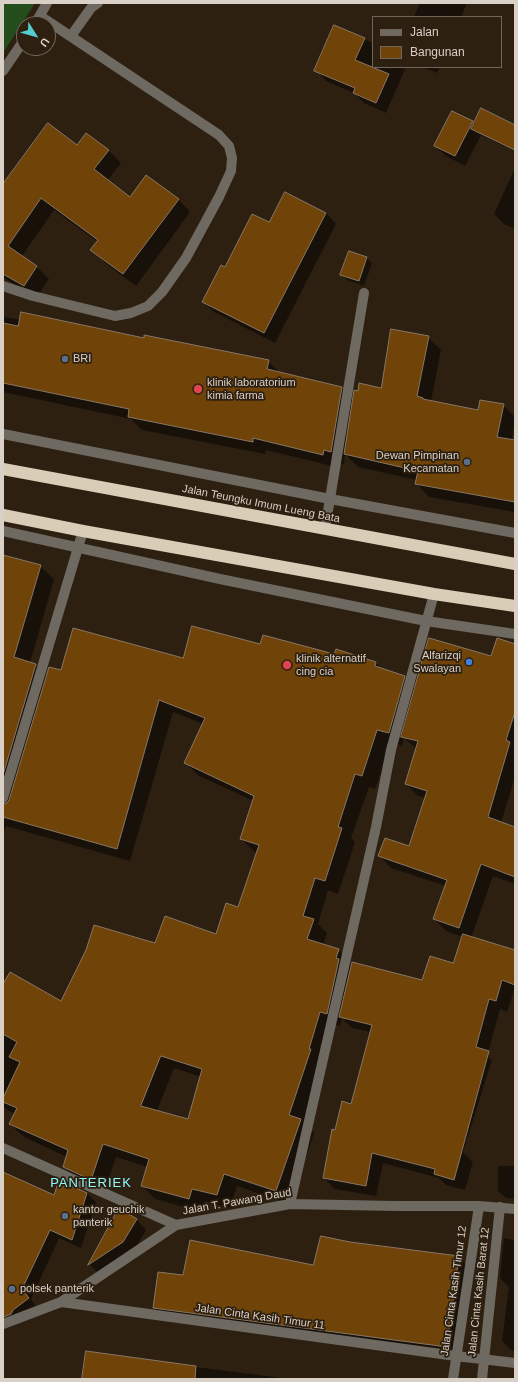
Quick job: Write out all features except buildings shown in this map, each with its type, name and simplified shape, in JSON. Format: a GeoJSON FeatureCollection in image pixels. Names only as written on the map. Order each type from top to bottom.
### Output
{"type":"FeatureCollection","features":[{"type":"Feature","properties":{"kind":"highway","name":"Jalan Teungku Imum Lueng Bata"},"geometry":{"type":"LineString","coordinates":[[3,469],[515,564]]}},
{"type":"Feature","properties":{"kind":"highway"},"geometry":{"type":"LineString","coordinates":[[3,515],[83,531],[434,594],[515,606]]}},
{"type":"Feature","properties":{"kind":"street"},"geometry":{"type":"LineString","coordinates":[[39,16],[47,3]]}},
{"type":"Feature","properties":{"kind":"street"},"geometry":{"type":"LineString","coordinates":[[71,36],[91,8],[98,3]]}},
{"type":"Feature","properties":{"kind":"street"},"geometry":{"type":"LineString","coordinates":[[3,286],[33,296],[115,316],[131,313],[148,306],[162,292],[186,258],[219,198],[231,171],[232,158],[229,146],[219,135],[71,36],[56,29]]}},
{"type":"Feature","properties":{"kind":"street"},"geometry":{"type":"LineString","coordinates":[[3,71],[16,52]]}},
{"type":"Feature","properties":{"kind":"street"},"geometry":{"type":"LineString","coordinates":[[325,529],[364,293]]}},
{"type":"Feature","properties":{"kind":"street"},"geometry":{"type":"LineString","coordinates":[[3,434],[515,533]]}},
{"type":"Feature","properties":{"kind":"street"},"geometry":{"type":"LineString","coordinates":[[3,531],[220,579],[426,621],[515,634]]}},
{"type":"Feature","properties":{"kind":"street"},"geometry":{"type":"LineString","coordinates":[[3,798],[83,531]]}},
{"type":"Feature","properties":{"kind":"street"},"geometry":{"type":"LineString","coordinates":[[290,1204],[374,834],[391,750],[434,594]]}},
{"type":"Feature","properties":{"kind":"street","name":"Jalan T. Pawang Daud"},"geometry":{"type":"LineString","coordinates":[[3,1148],[176,1225],[290,1204],[479,1206],[515,1209]]}},
{"type":"Feature","properties":{"kind":"street","name":"Jalan Cinta Kasih Timur 12"},"geometry":{"type":"LineString","coordinates":[[453,1379],[479,1206]]}},
{"type":"Feature","properties":{"kind":"street","name":"Jalan Cinta Kasih Barat 12"},"geometry":{"type":"LineString","coordinates":[[482,1379],[500,1207]]}},
{"type":"Feature","properties":{"kind":"street"},"geometry":{"type":"LineString","coordinates":[[3,1324],[61,1302],[176,1225]]}},
{"type":"Feature","properties":{"kind":"street","name":"Jalan Cinta Kasih Timur 11"},"geometry":{"type":"LineString","coordinates":[[61,1302],[515,1363]]}},
{"type":"Feature","properties":{"kind":"green space"},"geometry":{"type":"Polygon","coordinates":[[[3,3],[35,3],[27,16],[16,16],[16,33],[3,53],[3,3]]]}},
{"type":"Feature","properties":{"kind":"place","name":"BRI"},"geometry":{"type":"Point","coordinates":[65,359]}},
{"type":"Feature","properties":{"kind":"place","name":"klinik laboratorium kimia farma"},"geometry":{"type":"Point","coordinates":[198,389]}},
{"type":"Feature","properties":{"kind":"place","name":"Dewan Pimpinan Kecamatan"},"geometry":{"type":"Point","coordinates":[467,462]}},
{"type":"Feature","properties":{"kind":"place","name":"Alfarizqi Swalayan"},"geometry":{"type":"Point","coordinates":[469,662]}},
{"type":"Feature","properties":{"kind":"place","name":"klinik alternatif cing cia"},"geometry":{"type":"Point","coordinates":[287,665]}},
{"type":"Feature","properties":{"kind":"place","name":"kantor geuchik panterik"},"geometry":{"type":"Point","coordinates":[65,1216]}},
{"type":"Feature","properties":{"kind":"place","name":"polsek panterik"},"geometry":{"type":"Point","coordinates":[12,1289]}},
{"type":"Feature","properties":{"kind":"district","name":"PANTERIEK"},"geometry":{"type":"Point","coordinates":[91,1183]}}]}
